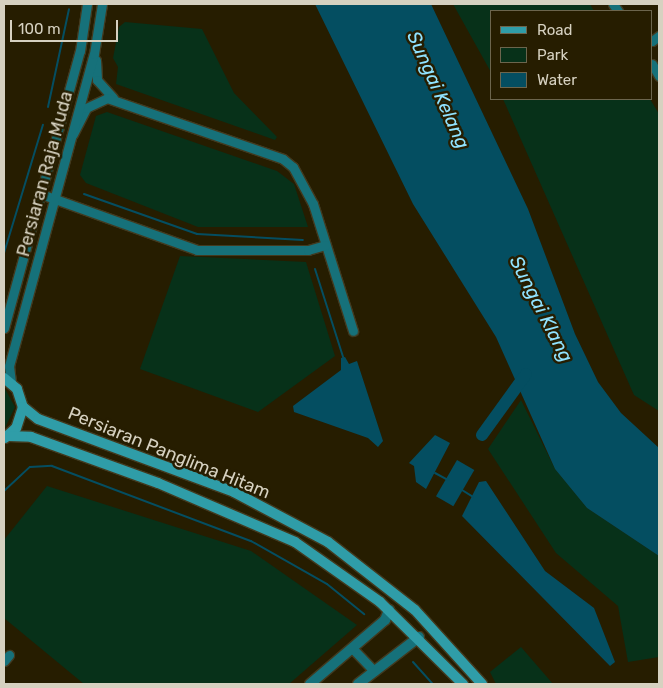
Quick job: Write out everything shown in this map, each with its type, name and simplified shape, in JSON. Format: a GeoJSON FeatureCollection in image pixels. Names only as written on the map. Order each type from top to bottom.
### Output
{"type":"FeatureCollection","features":[{"type":"Feature","properties":{"kind":"main road"},"geometry":{"type":"LineString","coordinates":[[6,437],[22,418],[23,407],[7,380]]}},
{"type":"Feature","properties":{"kind":"main road","name":"Persiaran Panglima Hitam"},"geometry":{"type":"LineString","coordinates":[[23,407],[38,419],[234,492],[328,542],[415,610],[482,684]]}},
{"type":"Feature","properties":{"kind":"main road","name":"Persiaran Panglima Hitam"},"geometry":{"type":"LineString","coordinates":[[6,437],[31,437],[274,530],[318,556],[389,610],[463,684]]}},
{"type":"Feature","properties":{"kind":"street","name":"Persiaran Raja Muda"},"geometry":{"type":"LineString","coordinates":[[4,328],[80,51],[87,4]]}},
{"type":"Feature","properties":{"kind":"street","name":"Persiaran Raja Muda"},"geometry":{"type":"LineString","coordinates":[[7,380],[9,366],[96,44],[102,4]]}},
{"type":"Feature","properties":{"kind":"street"},"geometry":{"type":"LineString","coordinates":[[96,44],[97,80],[115,99],[283,160],[299,176],[325,245],[353,331]]}},
{"type":"Feature","properties":{"kind":"street"},"geometry":{"type":"LineString","coordinates":[[73,134],[92,102],[115,99]]}},
{"type":"Feature","properties":{"kind":"street"},"geometry":{"type":"LineString","coordinates":[[41,194],[197,250],[308,250],[325,245]]}},
{"type":"Feature","properties":{"kind":"street"},"geometry":{"type":"LineString","coordinates":[[310,684],[385,620],[389,610]]}},
{"type":"Feature","properties":{"kind":"street"},"geometry":{"type":"LineString","coordinates":[[358,684],[418,637]]}},
{"type":"Feature","properties":{"kind":"street"},"geometry":{"type":"LineString","coordinates":[[352,648],[374,671]]}},
{"type":"Feature","properties":{"kind":"green space"},"geometry":{"type":"Polygon","coordinates":[[[453,4],[590,4],[593,10],[490,10],[490,70],[453,4]]]}},
{"type":"Feature","properties":{"kind":"green space"},"geometry":{"type":"Polygon","coordinates":[[[125,22],[202,29],[234,93],[277,137],[275,140],[116,84],[118,67],[113,58],[119,27],[125,22]]]}},
{"type":"Feature","properties":{"kind":"green space"},"geometry":{"type":"Polygon","coordinates":[[[503,100],[651,100],[659,114],[659,411],[634,395],[503,100]]]}},
{"type":"Feature","properties":{"kind":"green space"},"geometry":{"type":"Polygon","coordinates":[[[107,112],[277,171],[294,184],[308,227],[198,227],[86,183],[80,175],[96,116],[107,112]]]}},
{"type":"Feature","properties":{"kind":"green space"},"geometry":{"type":"Polygon","coordinates":[[[180,256],[306,262],[335,356],[258,412],[140,369],[180,256]]]}},
{"type":"Feature","properties":{"kind":"green space"},"geometry":{"type":"Polygon","coordinates":[[[4,387],[15,407],[4,430],[4,387]]]}},
{"type":"Feature","properties":{"kind":"green space"},"geometry":{"type":"Polygon","coordinates":[[[521,400],[555,469],[587,508],[659,556],[659,657],[628,662],[618,606],[556,553],[488,449],[521,400]]]}},
{"type":"Feature","properties":{"kind":"green space"},"geometry":{"type":"Polygon","coordinates":[[[47,486],[251,551],[357,625],[289,684],[84,684],[4,618],[4,540],[47,486]]]}},
{"type":"Feature","properties":{"kind":"green space"},"geometry":{"type":"Polygon","coordinates":[[[521,647],[553,684],[496,684],[490,672],[521,647]]]}},
{"type":"Feature","properties":{"kind":"water"},"geometry":{"type":"Polygon","coordinates":[[[315,4],[431,4],[528,209],[575,334],[598,382],[621,413],[659,448],[659,556],[587,508],[555,469],[496,337],[413,204],[315,4]]]}},
{"type":"Feature","properties":{"kind":"water"},"geometry":{"type":"Polygon","coordinates":[[[345,357],[349,364],[357,361],[383,441],[378,447],[368,438],[294,412],[293,406],[341,370],[341,358],[345,357]]]}},
{"type":"Feature","properties":{"kind":"water"},"geometry":{"type":"Polygon","coordinates":[[[435,435],[450,443],[426,489],[416,482],[414,466],[409,463],[435,435]]]}},
{"type":"Feature","properties":{"kind":"water"},"geometry":{"type":"Polygon","coordinates":[[[457,460],[474,470],[453,506],[436,496],[457,460]]]}},
{"type":"Feature","properties":{"kind":"water"},"geometry":{"type":"Polygon","coordinates":[[[486,481],[545,571],[594,608],[615,662],[610,666],[462,516],[479,482],[486,481]]]}},
{"type":"Feature","properties":{"kind":"waterway"},"geometry":{"type":"LineString","coordinates":[[48,107],[69,9]]}},
{"type":"Feature","properties":{"kind":"waterway"},"geometry":{"type":"LineString","coordinates":[[4,253],[43,125]]}},
{"type":"Feature","properties":{"kind":"waterway"},"geometry":{"type":"LineString","coordinates":[[84,194],[197,234],[303,240]]}},
{"type":"Feature","properties":{"kind":"waterway"},"geometry":{"type":"LineString","coordinates":[[315,269],[344,360]]}},
{"type":"Feature","properties":{"kind":"waterway"},"geometry":{"type":"LineString","coordinates":[[482,435],[526,374]]}},
{"type":"Feature","properties":{"kind":"waterway"},"geometry":{"type":"LineString","coordinates":[[4,491],[30,467],[52,466],[251,541],[327,584],[364,614]]}},
{"type":"Feature","properties":{"kind":"waterway"},"geometry":{"type":"LineString","coordinates":[[435,473],[448,480]]}},
{"type":"Feature","properties":{"kind":"waterway"},"geometry":{"type":"LineString","coordinates":[[462,490],[473,497]]}},
{"type":"Feature","properties":{"kind":"waterway"},"geometry":{"type":"LineString","coordinates":[[413,662],[433,684]]}},
{"type":"Feature","properties":{"kind":"water label","name":"Sungai Kelang"},"geometry":{"type":"Point","coordinates":[438,90]}},
{"type":"Feature","properties":{"kind":"water label","name":"Sungai Klang"},"geometry":{"type":"Point","coordinates":[541,309]}}]}
